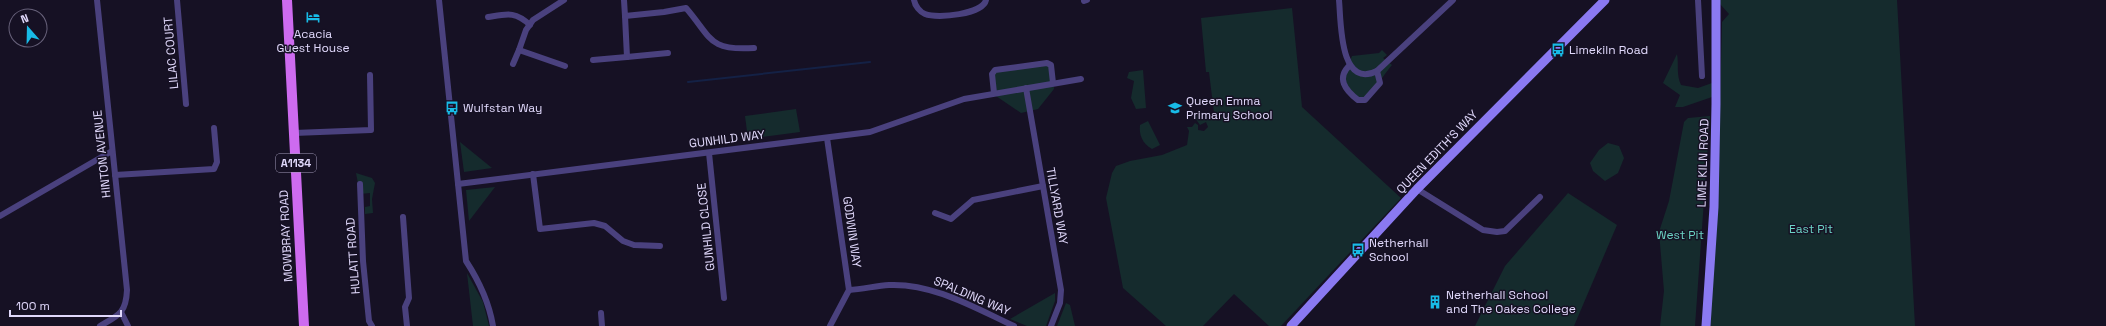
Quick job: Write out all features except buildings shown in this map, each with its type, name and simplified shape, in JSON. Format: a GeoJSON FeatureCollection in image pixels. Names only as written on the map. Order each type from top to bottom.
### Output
{"type":"FeatureCollection","features":[{"type":"Feature","properties":{"kind":"main road","name":"MOWBRAY ROAD"},"geometry":{"type":"LineString","coordinates":[[287,0],[304,326]]}},
{"type":"Feature","properties":{"kind":"street","name":"HINTON AVENUE"},"geometry":{"type":"LineString","coordinates":[[97,0],[127,290],[122,314]]}},
{"type":"Feature","properties":{"kind":"street","name":"LILAC COURT"},"geometry":{"type":"LineString","coordinates":[[177,0],[186,104]]}},
{"type":"Feature","properties":{"kind":"street"},"geometry":{"type":"LineString","coordinates":[[439,0],[466,261],[478,279],[487,302],[493,326]]}},
{"type":"Feature","properties":{"kind":"street"},"geometry":{"type":"LineString","coordinates":[[513,64],[533,20],[564,0]]}},
{"type":"Feature","properties":{"kind":"street"},"geometry":{"type":"LineString","coordinates":[[624,0],[627,57]]}},
{"type":"Feature","properties":{"kind":"street"},"geometry":{"type":"LineString","coordinates":[[914,0],[920,11],[925,14],[935,16],[974,12],[982,7],[986,0]]}},
{"type":"Feature","properties":{"kind":"street"},"geometry":{"type":"LineString","coordinates":[[1339,0],[1344,52],[1350,65],[1360,72],[1368,74],[1377,71],[1453,0]]}},
{"type":"Feature","properties":{"kind":"street","name":"QUEEN EDITH'S WAY"},"geometry":{"type":"LineString","coordinates":[[1291,326],[1417,189],[1605,0]]}},
{"type":"Feature","properties":{"kind":"street"},"geometry":{"type":"LineString","coordinates":[[1698,0],[1702,76]]}},
{"type":"Feature","properties":{"kind":"street","name":"LIME KILN ROAD"},"geometry":{"type":"LineString","coordinates":[[1706,326],[1714,199],[1717,96],[1716,0]]}},
{"type":"Feature","properties":{"kind":"street"},"geometry":{"type":"LineString","coordinates":[[625,16],[660,13],[686,8],[706,34],[720,46],[733,49],[754,48]]}},
{"type":"Feature","properties":{"kind":"street"},"geometry":{"type":"LineString","coordinates":[[488,17],[513,14],[521,17],[530,25]]}},
{"type":"Feature","properties":{"kind":"street"},"geometry":{"type":"LineString","coordinates":[[519,50],[565,66]]}},
{"type":"Feature","properties":{"kind":"street"},"geometry":{"type":"LineString","coordinates":[[593,60],[668,53]]}},
{"type":"Feature","properties":{"kind":"street"},"geometry":{"type":"LineString","coordinates":[[994,92],[992,74],[995,70],[1047,63],[1051,65],[1053,83]]}},
{"type":"Feature","properties":{"kind":"street"},"geometry":{"type":"LineString","coordinates":[[1350,65],[1343,75],[1343,84],[1349,93],[1358,100],[1365,100],[1380,83],[1377,71]]}},
{"type":"Feature","properties":{"kind":"street"},"geometry":{"type":"LineString","coordinates":[[294,133],[371,130],[370,75]]}},
{"type":"Feature","properties":{"kind":"street","name":"GUNHILD WAY"},"geometry":{"type":"LineString","coordinates":[[458,184],[870,132],[917,117],[964,99],[994,92],[1081,78]]}},
{"type":"Feature","properties":{"kind":"street","name":"TILLYARD WAY"},"geometry":{"type":"LineString","coordinates":[[1026,88],[1061,290],[1060,303],[1051,326]]}},
{"type":"Feature","properties":{"kind":"street"},"geometry":{"type":"LineString","coordinates":[[115,175],[214,169],[217,162],[214,128]]}},
{"type":"Feature","properties":{"kind":"street","name":"GODWIN WAY"},"geometry":{"type":"LineString","coordinates":[[827,138],[850,290]]}},
{"type":"Feature","properties":{"kind":"street"},"geometry":{"type":"LineString","coordinates":[[0,216],[112,151]]}},
{"type":"Feature","properties":{"kind":"street","name":"GUNHILD CLOSE"},"geometry":{"type":"LineString","coordinates":[[709,153],[724,298]]}},
{"type":"Feature","properties":{"kind":"street"},"geometry":{"type":"LineString","coordinates":[[533,174],[540,229],[594,223],[605,226],[623,241],[634,245],[660,246]]}},
{"type":"Feature","properties":{"kind":"street","name":"HULATT ROAD"},"geometry":{"type":"LineString","coordinates":[[360,184],[363,261],[369,321],[372,326]]}},
{"type":"Feature","properties":{"kind":"street"},"geometry":{"type":"LineString","coordinates":[[935,213],[951,219],[973,200],[1043,186]]}},
{"type":"Feature","properties":{"kind":"street"},"geometry":{"type":"LineString","coordinates":[[1417,189],[1483,230],[1497,232],[1505,231],[1540,197]]}},
{"type":"Feature","properties":{"kind":"street"},"geometry":{"type":"LineString","coordinates":[[403,217],[409,298],[405,307],[407,326]]}},
{"type":"Feature","properties":{"kind":"street","name":"SPALDING WAY"},"geometry":{"type":"LineString","coordinates":[[850,290],[890,285],[925,289],[958,301],[1014,326]]}},
{"type":"Feature","properties":{"kind":"street"},"geometry":{"type":"LineString","coordinates":[[830,326],[850,290]]}},
{"type":"Feature","properties":{"kind":"street"},"geometry":{"type":"LineString","coordinates":[[601,313],[602,326]]}},
{"type":"Feature","properties":{"kind":"street"},"geometry":{"type":"LineString","coordinates":[[100,326],[122,314],[128,326]]}},
{"type":"Feature","properties":{"kind":"green space","name":"East Pit"},"geometry":{"type":"Polygon","coordinates":[[[1720,0],[1897,0],[1915,326],[1708,326],[1719,149],[1722,22],[1729,14],[1720,4],[1720,0]]]}},
{"type":"Feature","properties":{"kind":"green space"},"geometry":{"type":"Polygon","coordinates":[[[1292,8],[1302,107],[1401,198],[1281,326],[1269,326],[1234,294],[1203,326],[1166,326],[1123,288],[1106,198],[1112,173],[1116,166],[1130,161],[1162,155],[1187,145],[1189,131],[1187,127],[1192,127],[1195,123],[1198,125],[1198,130],[1204,131],[1208,127],[1206,122],[1200,125],[1193,115],[1214,113],[1209,72],[1206,72],[1201,18],[1292,8]]]}},
{"type":"Feature","properties":{"kind":"green space"},"geometry":{"type":"Polygon","coordinates":[[[1382,50],[1387,55],[1383,58],[1392,65],[1374,89],[1366,97],[1361,99],[1347,88],[1345,74],[1352,56],[1379,53],[1382,50]]]}},
{"type":"Feature","properties":{"kind":"green space"},"geometry":{"type":"Polygon","coordinates":[[[1677,54],[1681,85],[1698,88],[1712,83],[1712,97],[1683,107],[1675,107],[1680,95],[1663,83],[1677,54]]]}},
{"type":"Feature","properties":{"kind":"green space"},"geometry":{"type":"Polygon","coordinates":[[[1051,65],[1054,89],[1038,109],[1021,113],[996,96],[992,74],[996,71],[1051,65]]]}},
{"type":"Feature","properties":{"kind":"green space"},"geometry":{"type":"Polygon","coordinates":[[[1143,70],[1146,108],[1136,109],[1131,98],[1134,81],[1127,78],[1129,72],[1143,70]]]}},
{"type":"Feature","properties":{"kind":"green space"},"geometry":{"type":"Polygon","coordinates":[[[796,109],[800,132],[748,139],[745,116],[796,109]]]}},
{"type":"Feature","properties":{"kind":"green space","name":"West Pit"},"geometry":{"type":"Polygon","coordinates":[[[1710,116],[1695,326],[1660,326],[1664,291],[1659,232],[1669,201],[1684,122],[1688,118],[1710,116]]]}},
{"type":"Feature","properties":{"kind":"green space"},"geometry":{"type":"Polygon","coordinates":[[[1148,121],[1160,145],[1152,149],[1144,141],[1140,132],[1140,125],[1148,121]]]}},
{"type":"Feature","properties":{"kind":"green space"},"geometry":{"type":"Polygon","coordinates":[[[460,142],[492,168],[464,172],[460,142]]]}},
{"type":"Feature","properties":{"kind":"green space"},"geometry":{"type":"Polygon","coordinates":[[[1608,143],[1619,146],[1624,158],[1618,173],[1605,181],[1593,171],[1590,163],[1599,150],[1608,143]]]}},
{"type":"Feature","properties":{"kind":"green space"},"geometry":{"type":"Polygon","coordinates":[[[356,173],[372,178],[375,183],[372,199],[373,213],[365,214],[365,207],[370,206],[370,193],[360,194],[356,173]]]}},
{"type":"Feature","properties":{"kind":"green space"},"geometry":{"type":"Polygon","coordinates":[[[495,187],[469,221],[466,190],[495,187]]]}},
{"type":"Feature","properties":{"kind":"green space"},"geometry":{"type":"Polygon","coordinates":[[[1568,193],[1617,225],[1574,326],[1475,326],[1505,266],[1568,193]]]}},
{"type":"Feature","properties":{"kind":"green space"},"geometry":{"type":"Polygon","coordinates":[[[467,273],[483,302],[489,326],[473,326],[467,273]]]}},
{"type":"Feature","properties":{"kind":"green space"},"geometry":{"type":"Polygon","coordinates":[[[1055,293],[1055,301],[1046,326],[1027,326],[1010,319],[1055,293]]]}},
{"type":"Feature","properties":{"kind":"green space"},"geometry":{"type":"Polygon","coordinates":[[[1066,303],[1070,305],[1075,326],[1057,326],[1066,303]]]}},
{"type":"Feature","properties":{"kind":"waterway"},"geometry":{"type":"LineString","coordinates":[[688,82],[870,62]]}},
{"type":"Feature","properties":{"kind":"place","name":"Acacia Guest House"},"geometry":{"type":"Point","coordinates":[313,17]}},
{"type":"Feature","properties":{"kind":"place","name":"Limekiln Road"},"geometry":{"type":"Point","coordinates":[1558,50]}},
{"type":"Feature","properties":{"kind":"place","name":"Wulfstan Way"},"geometry":{"type":"Point","coordinates":[452,108]}},
{"type":"Feature","properties":{"kind":"place","name":"Queen Emma Primary School"},"geometry":{"type":"Point","coordinates":[1175,108]}},
{"type":"Feature","properties":{"kind":"place","name":"Netherhall School"},"geometry":{"type":"Point","coordinates":[1358,250]}},
{"type":"Feature","properties":{"kind":"place","name":"Netherhall School and The Oakes College"},"geometry":{"type":"Point","coordinates":[1435,302]}}]}
